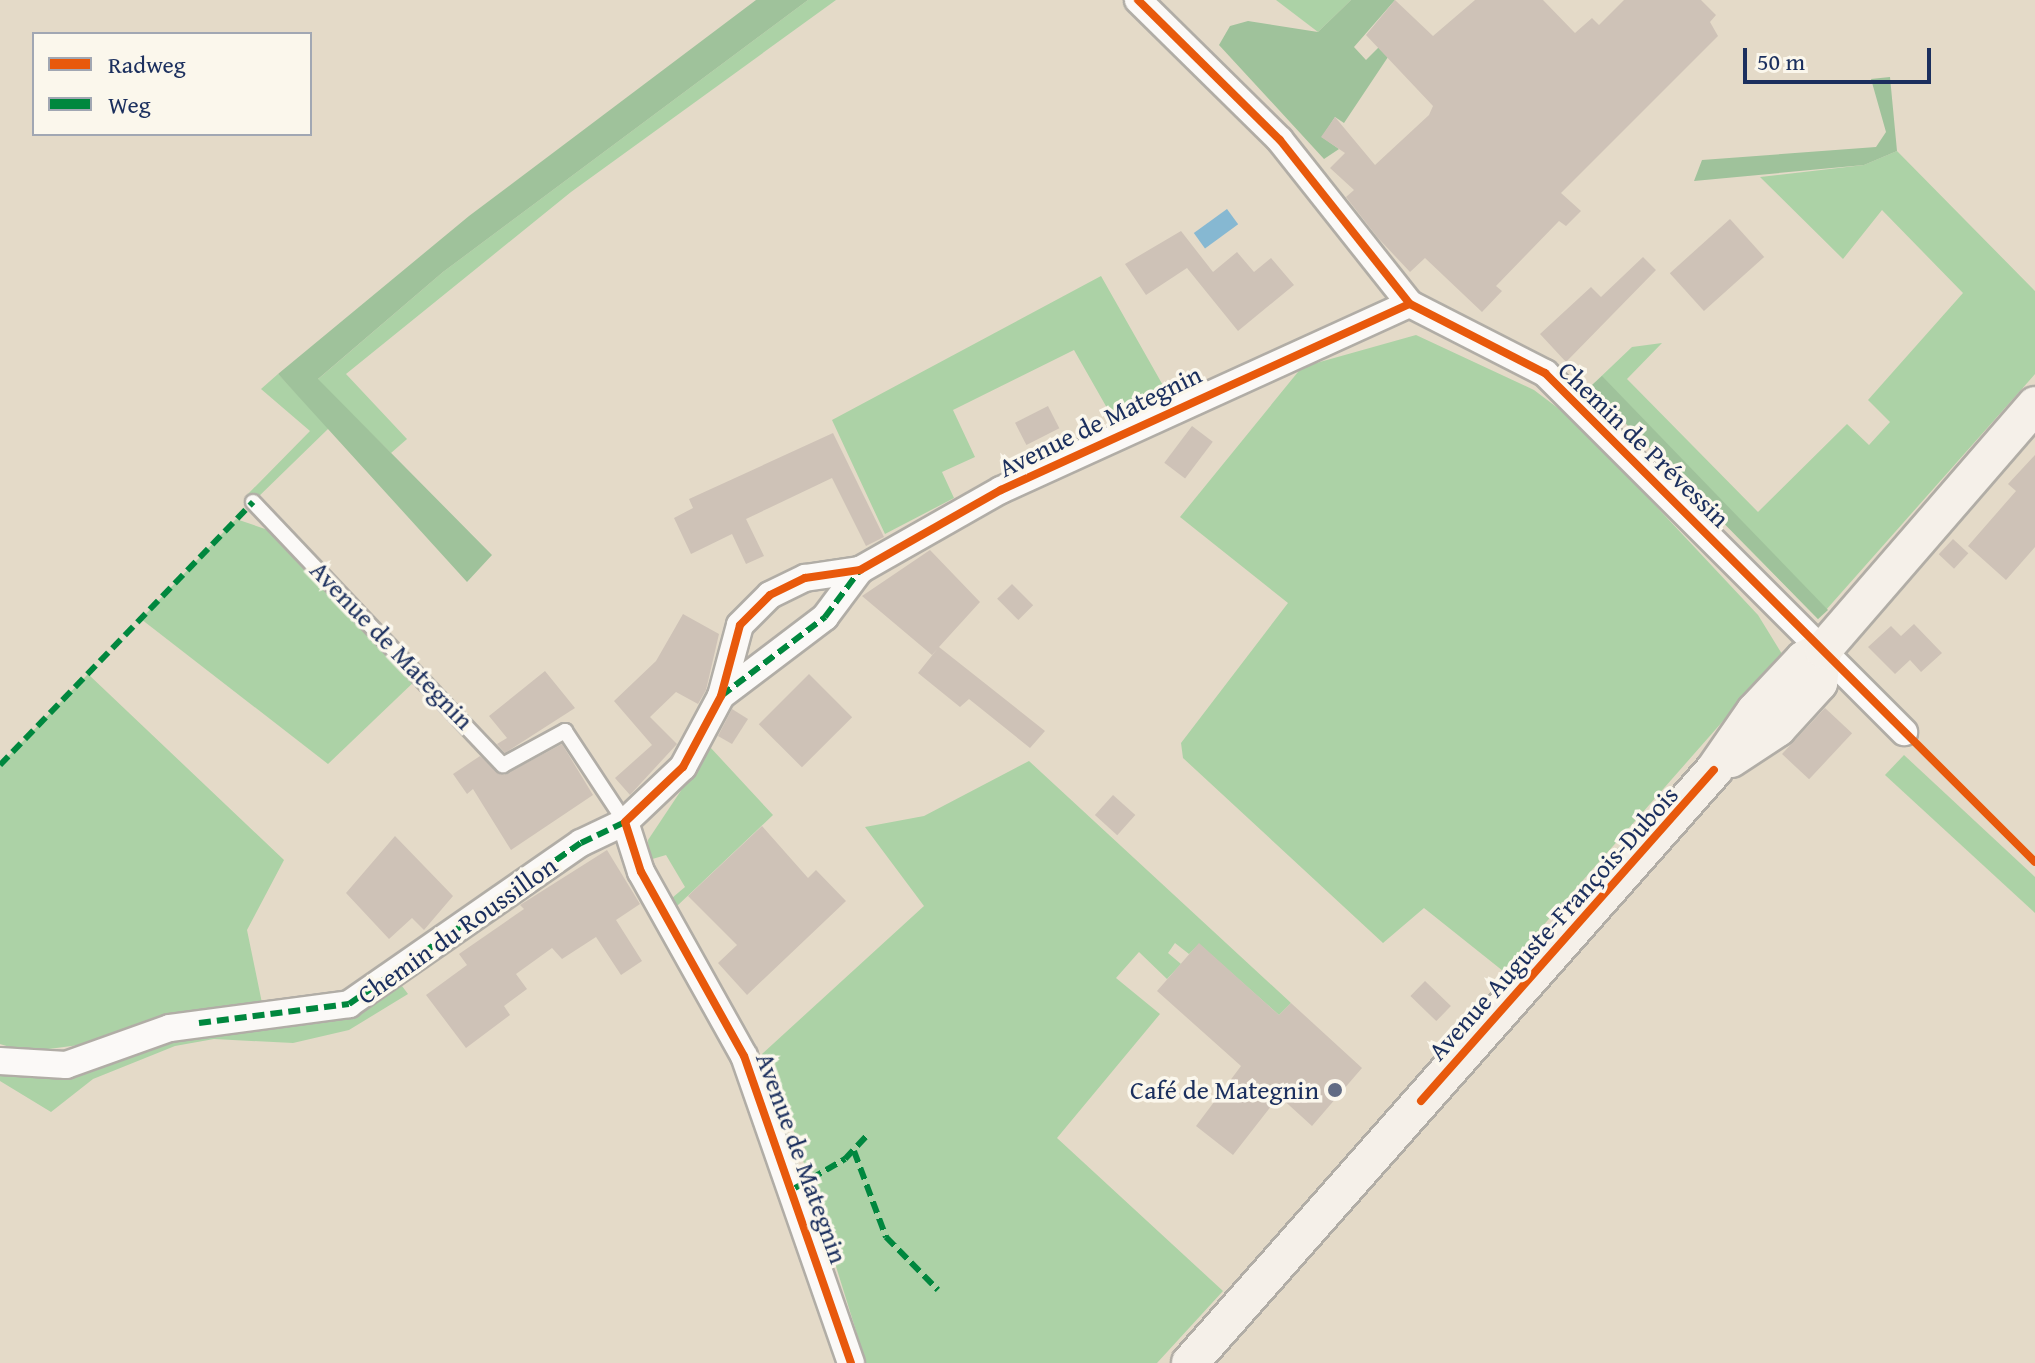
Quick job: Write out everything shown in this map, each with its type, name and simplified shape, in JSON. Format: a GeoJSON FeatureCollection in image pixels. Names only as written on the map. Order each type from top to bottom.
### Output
{"type":"FeatureCollection","features":[{"type":"Feature","properties":{"kind":"main road","name":"Avenue Auguste-François-Dubois"},"geometry":{"type":"LineString","coordinates":[[1190,1363],[1714,770],[1778,728],[1819,683],[1823,650],[2035,405]]}},
{"type":"Feature","properties":{"kind":"street"},"geometry":{"type":"LineString","coordinates":[[1138,0],[1280,140],[1410,304]]}},
{"type":"Feature","properties":{"kind":"street","name":"Avenue de Mategnin"},"geometry":{"type":"LineString","coordinates":[[851,1363],[744,1056],[641,872],[625,822],[683,767],[721,696],[740,625],[757,605],[805,578],[860,570],[1070,457],[1410,304]]}},
{"type":"Feature","properties":{"kind":"street","name":"Chemin de Prévessin"},"geometry":{"type":"LineString","coordinates":[[1410,304],[1545,373],[1904,732]]}},
{"type":"Feature","properties":{"kind":"street","name":"Avenue de Mategnin"},"geometry":{"type":"LineString","coordinates":[[721,696],[825,617],[860,570]]}},
{"type":"Feature","properties":{"kind":"street","name":"Chemin du Roussillon"},"geometry":{"type":"LineString","coordinates":[[0,1061],[66,1065],[170,1028],[349,1004],[581,843],[625,822]]}},
{"type":"Feature","properties":{"kind":"lane","name":"Avenue de Mategnin"},"geometry":{"type":"LineString","coordinates":[[253,502],[503,765],[565,731],[625,822]]}},
{"type":"Feature","properties":{"kind":"green space"},"geometry":{"type":"Polygon","coordinates":[[[756,0],[808,0],[443,272],[318,379],[492,555],[467,582],[278,374],[469,216],[756,0]]]}},
{"type":"Feature","properties":{"kind":"green space"},"geometry":{"type":"Polygon","coordinates":[[[808,0],[836,0],[571,192],[346,374],[407,439],[391,453],[317,380],[443,272],[808,0]]]}},
{"type":"Feature","properties":{"kind":"green space"},"geometry":{"type":"Polygon","coordinates":[[[1276,0],[1351,0],[1318,32],[1276,0]]]}},
{"type":"Feature","properties":{"kind":"green space"},"geometry":{"type":"Polygon","coordinates":[[[1351,0],[1395,0],[1354,47],[1366,60],[1384,42],[1388,57],[1344,123],[1335,117],[1322,137],[1339,149],[1324,159],[1219,45],[1230,26],[1248,21],[1318,32],[1351,0]]]}},
{"type":"Feature","properties":{"kind":"green space"},"geometry":{"type":"Polygon","coordinates":[[[1890,77],[1897,151],[1864,165],[1694,181],[1702,160],[1876,147],[1886,132],[1871,79],[1890,77]]]}},
{"type":"Feature","properties":{"kind":"green space"},"geometry":{"type":"Polygon","coordinates":[[[1897,151],[2035,291],[2035,374],[1818,619],[1590,387],[1632,347],[1662,343],[1627,379],[1758,512],[1847,424],[1869,445],[1890,422],[1868,400],[1963,293],[1882,210],[1843,259],[1760,177],[1864,165],[1897,151]]]}},
{"type":"Feature","properties":{"kind":"green space"},"geometry":{"type":"Polygon","coordinates":[[[1101,276],[1169,396],[1115,422],[1074,350],[953,410],[975,457],[942,472],[954,498],[885,534],[832,420],[1101,276]]]}},
{"type":"Feature","properties":{"kind":"green space"},"geometry":{"type":"Polygon","coordinates":[[[1416,335],[1534,390],[1579,424],[1758,615],[1782,654],[1503,971],[1424,908],[1383,943],[1183,758],[1181,743],[1288,603],[1180,517],[1302,367],[1416,335]]]}},
{"type":"Feature","properties":{"kind":"green space"},"geometry":{"type":"Polygon","coordinates":[[[278,374],[329,428],[253,502],[246,496],[310,431],[261,389],[278,374]]]}},
{"type":"Feature","properties":{"kind":"green space"},"geometry":{"type":"Polygon","coordinates":[[[1602,376],[1828,610],[1818,619],[1590,387],[1602,376]]]}},
{"type":"Feature","properties":{"kind":"green space"},"geometry":{"type":"Polygon","coordinates":[[[236,519],[274,532],[417,679],[328,764],[141,619],[236,519]]]}},
{"type":"Feature","properties":{"kind":"green space"},"geometry":{"type":"Polygon","coordinates":[[[88,674],[284,860],[247,930],[262,1003],[162,1018],[79,1045],[26,1052],[0,1044],[0,765],[88,674]]]}},
{"type":"Feature","properties":{"kind":"green space"},"geometry":{"type":"Polygon","coordinates":[[[710,747],[773,815],[677,906],[672,898],[685,887],[666,855],[649,860],[648,840],[710,747]]]}},
{"type":"Feature","properties":{"kind":"green space"},"geometry":{"type":"Polygon","coordinates":[[[1904,755],[2035,877],[2035,913],[1885,775],[1904,755]]]}},
{"type":"Feature","properties":{"kind":"green space"},"geometry":{"type":"Polygon","coordinates":[[[1029,761],[1291,1003],[1279,1015],[1199,944],[1189,954],[1175,943],[1168,953],[1181,964],[1167,979],[1139,952],[1116,978],[1160,1014],[1057,1138],[1223,1291],[1157,1363],[866,1363],[784,1099],[762,1054],[924,906],[865,827],[924,816],[1029,761]]]}},
{"type":"Feature","properties":{"kind":"green space"},"geometry":{"type":"Polygon","coordinates":[[[402,986],[408,994],[349,1030],[293,1043],[214,1039],[175,1046],[93,1079],[51,1112],[0,1081],[0,1074],[57,1078],[154,1043],[334,1021],[402,986]]]}},
{"type":"Feature","properties":{"kind":"water"},"geometry":{"type":"Polygon","coordinates":[[[1227,209],[1238,224],[1205,248],[1194,233],[1227,209]]]}},
{"type":"Feature","properties":{"kind":"building"},"geometry":{"type":"Polygon","coordinates":[[[1395,0],[1433,36],[1475,0],[1543,0],[1575,33],[1592,18],[1599,25],[1624,0],[1701,0],[1716,15],[1710,22],[1718,36],[1561,193],[1581,211],[1566,226],[1559,221],[1496,286],[1502,291],[1482,312],[1425,258],[1410,272],[1378,238],[1346,197],[1354,190],[1330,168],[1345,153],[1321,137],[1335,117],[1375,165],[1429,115],[1433,106],[1366,35],[1395,0]]]}},
{"type":"Feature","properties":{"kind":"building"},"geometry":{"type":"Polygon","coordinates":[[[1730,219],[1764,257],[1704,311],[1670,273],[1730,219]]]}},
{"type":"Feature","properties":{"kind":"building"},"geometry":{"type":"Polygon","coordinates":[[[1181,231],[1213,272],[1237,252],[1254,272],[1271,258],[1294,285],[1238,331],[1187,268],[1146,295],[1125,264],[1181,231]]]}},
{"type":"Feature","properties":{"kind":"building"},"geometry":{"type":"Polygon","coordinates":[[[1643,257],[1656,270],[1566,362],[1540,334],[1591,287],[1601,297],[1643,257]]]}},
{"type":"Feature","properties":{"kind":"building"},"geometry":{"type":"Polygon","coordinates":[[[1048,406],[1059,428],[1026,445],[1015,423],[1048,406]]]}},
{"type":"Feature","properties":{"kind":"building"},"geometry":{"type":"Polygon","coordinates":[[[1192,426],[1213,442],[1185,478],[1164,463],[1192,426]]]}},
{"type":"Feature","properties":{"kind":"building"},"geometry":{"type":"Polygon","coordinates":[[[833,433],[884,537],[866,546],[832,478],[746,519],[764,556],[746,564],[732,534],[691,554],[674,518],[693,508],[689,499],[833,433]]]}},
{"type":"Feature","properties":{"kind":"building"},"geometry":{"type":"Polygon","coordinates":[[[2035,455],[2035,547],[2006,580],[1968,546],[2016,491],[2008,484],[2035,455]]]}},
{"type":"Feature","properties":{"kind":"building"},"geometry":{"type":"Polygon","coordinates":[[[1953,539],[1968,553],[1954,569],[1939,554],[1953,539]]]}},
{"type":"Feature","properties":{"kind":"building"},"geometry":{"type":"Polygon","coordinates":[[[930,550],[980,602],[939,647],[1045,731],[1030,748],[969,699],[960,707],[918,673],[938,648],[932,655],[862,596],[930,550]]]}},
{"type":"Feature","properties":{"kind":"building"},"geometry":{"type":"Polygon","coordinates":[[[1012,584],[1033,605],[1018,620],[997,599],[1012,584]]]}},
{"type":"Feature","properties":{"kind":"building"},"geometry":{"type":"Polygon","coordinates":[[[683,614],[719,634],[706,690],[698,704],[676,692],[650,717],[677,744],[630,795],[615,778],[652,745],[614,701],[656,661],[683,614]]]}},
{"type":"Feature","properties":{"kind":"building"},"geometry":{"type":"Polygon","coordinates":[[[1914,624],[1942,653],[1921,672],[1910,660],[1895,674],[1868,647],[1891,626],[1901,636],[1914,624]]]}},
{"type":"Feature","properties":{"kind":"building"},"geometry":{"type":"Polygon","coordinates":[[[545,671],[575,708],[505,753],[497,744],[507,738],[489,716],[545,671]]]}},
{"type":"Feature","properties":{"kind":"building"},"geometry":{"type":"Polygon","coordinates":[[[809,674],[852,717],[802,767],[759,724],[809,674]]]}},
{"type":"Feature","properties":{"kind":"building"},"geometry":{"type":"Polygon","coordinates":[[[1825,708],[1852,733],[1809,779],[1782,754],[1825,708]]]}},
{"type":"Feature","properties":{"kind":"building"},"geometry":{"type":"Polygon","coordinates":[[[732,709],[748,719],[732,744],[718,736],[732,709]]]}},
{"type":"Feature","properties":{"kind":"building"},"geometry":{"type":"Polygon","coordinates":[[[562,744],[593,795],[511,850],[473,789],[467,794],[453,774],[480,756],[504,775],[562,744]]]}},
{"type":"Feature","properties":{"kind":"building"},"geometry":{"type":"Polygon","coordinates":[[[1113,795],[1135,815],[1117,835],[1095,815],[1113,795]]]}},
{"type":"Feature","properties":{"kind":"building"},"geometry":{"type":"Polygon","coordinates":[[[762,826],[808,878],[816,870],[846,901],[747,995],[718,963],[737,945],[688,896],[762,826]]]}},
{"type":"Feature","properties":{"kind":"building"},"geometry":{"type":"Polygon","coordinates":[[[395,836],[453,896],[424,930],[412,918],[389,939],[346,893],[395,836]]]}},
{"type":"Feature","properties":{"kind":"building"},"geometry":{"type":"Polygon","coordinates":[[[607,850],[640,904],[616,920],[642,961],[621,975],[596,937],[562,959],[552,948],[516,974],[527,989],[504,1006],[510,1015],[466,1048],[426,995],[467,965],[459,954],[524,909],[520,905],[607,850]]]}},
{"type":"Feature","properties":{"kind":"building"},"geometry":{"type":"Polygon","coordinates":[[[1199,943],[1279,1015],[1291,1003],[1362,1068],[1312,1126],[1279,1096],[1233,1155],[1196,1126],[1241,1066],[1157,991],[1199,943]]]}},
{"type":"Feature","properties":{"kind":"building"},"geometry":{"type":"Polygon","coordinates":[[[1425,981],[1451,1006],[1436,1021],[1410,996],[1425,981]]]}},
{"type":"Feature","properties":{"kind":"marked path"},"geometry":{"type":"LineString","coordinates":[[0,765],[253,502]]}},
{"type":"Feature","properties":{"kind":"marked path"},"geometry":{"type":"LineString","coordinates":[[721,696],[825,617],[860,570]]}},
{"type":"Feature","properties":{"kind":"marked path"},"geometry":{"type":"LineString","coordinates":[[199,1023],[349,1004],[581,843],[625,822]]}},
{"type":"Feature","properties":{"kind":"marked path"},"geometry":{"type":"LineString","coordinates":[[795,1188],[845,1159],[868,1134]]}},
{"type":"Feature","properties":{"kind":"marked path"},"geometry":{"type":"LineString","coordinates":[[854,1151],[886,1237],[938,1290]]}},
{"type":"Feature","properties":{"kind":"cycle path"},"geometry":{"type":"LineString","coordinates":[[1138,0],[1280,140],[1410,304],[1545,373],[2035,862]]}},
{"type":"Feature","properties":{"kind":"cycle path"},"geometry":{"type":"LineString","coordinates":[[851,1363],[744,1056],[641,872],[625,822],[683,767],[721,696],[740,625],[770,595],[805,578],[860,570],[1001,490],[1410,304]]}},
{"type":"Feature","properties":{"kind":"cycle path"},"geometry":{"type":"LineString","coordinates":[[1421,1101],[1714,770]]}},
{"type":"Feature","properties":{"kind":"place","name":"Café de Mategnin"},"geometry":{"type":"Point","coordinates":[1335,1090]}}]}
